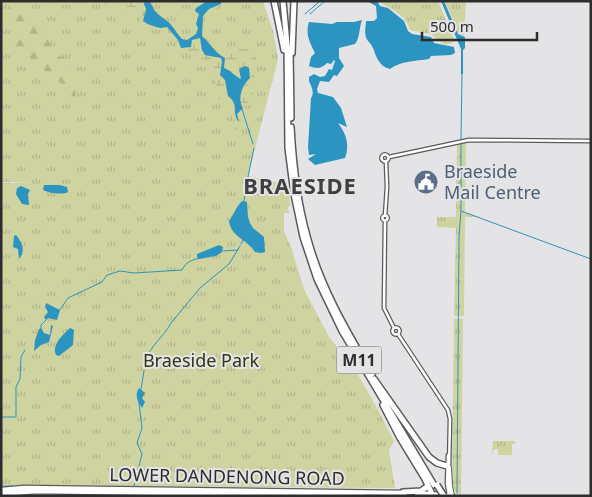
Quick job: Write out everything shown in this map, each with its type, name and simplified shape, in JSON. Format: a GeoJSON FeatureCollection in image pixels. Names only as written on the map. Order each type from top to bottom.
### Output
{"type":"FeatureCollection","features":[{"type":"Feature","properties":{"kind":"highway"},"geometry":{"type":"LineString","coordinates":[[274,1],[289,65]]}},
{"type":"Feature","properties":{"kind":"highway","name":"M11"},"geometry":{"type":"LineString","coordinates":[[285,1],[292,149],[302,225],[318,279],[342,331],[433,485],[442,496]]}},
{"type":"Feature","properties":{"kind":"highway"},"geometry":{"type":"LineString","coordinates":[[289,65],[294,1]]}},
{"type":"Feature","properties":{"kind":"highway","name":"M11"},"geometry":{"type":"LineString","coordinates":[[302,225],[333,305],[433,485]]}},
{"type":"Feature","properties":{"kind":"highway"},"geometry":{"type":"LineString","coordinates":[[374,378],[431,459],[437,463],[448,465]]}},
{"type":"Feature","properties":{"kind":"highway"},"geometry":{"type":"LineString","coordinates":[[403,492],[421,491],[433,485]]}},
{"type":"Feature","properties":{"kind":"highway"},"geometry":{"type":"LineString","coordinates":[[432,495],[433,485]]}},
{"type":"Feature","properties":{"kind":"highway","name":"LOWER DANDENONG ROAD"},"geometry":{"type":"LineString","coordinates":[[1,492],[27,488],[403,492],[450,496]]}},
{"type":"Feature","properties":{"kind":"highway","name":"LOWER DANDENONG ROAD"},"geometry":{"type":"LineString","coordinates":[[1,492],[364,496]]}},
{"type":"Feature","properties":{"kind":"main road"},"geometry":{"type":"LineString","coordinates":[[448,465],[450,496]]}},
{"type":"Feature","properties":{"kind":"street"},"geometry":{"type":"LineString","coordinates":[[448,465],[450,419],[448,410],[398,334],[393,333],[394,328],[384,308],[384,221],[387,219],[385,216],[386,162],[389,158],[465,141],[591,141]]}},
{"type":"Feature","properties":{"kind":"street"},"geometry":{"type":"LineString","coordinates":[[386,162],[382,160],[382,156],[386,155],[389,158]]}},
{"type":"Feature","properties":{"kind":"street"},"geometry":{"type":"LineString","coordinates":[[448,465],[449,448]]}},
{"type":"Feature","properties":{"kind":"green space","name":"Braeside Park"},"geometry":{"type":"Polygon","coordinates":[[[1,1],[263,1],[273,31],[278,59],[248,176],[280,183],[285,190],[289,190],[290,206],[288,207],[289,213],[284,213],[284,231],[304,289],[329,337],[353,366],[394,441],[389,450],[395,488],[1,485],[1,183],[38,182],[1,182],[1,1]]]}},
{"type":"Feature","properties":{"kind":"green space"},"geometry":{"type":"Polygon","coordinates":[[[8,1],[17,1],[59,56],[69,59],[76,96],[83,112],[81,114],[68,89],[24,54],[13,54],[8,1]]]}},
{"type":"Feature","properties":{"kind":"green space"},"geometry":{"type":"Polygon","coordinates":[[[91,1],[145,1],[146,9],[145,12],[150,25],[167,27],[182,47],[191,43],[192,40],[200,38],[202,50],[221,58],[220,75],[225,80],[232,100],[220,101],[217,96],[215,70],[208,63],[181,49],[167,30],[152,28],[140,20],[145,8],[138,7],[127,10],[113,4],[96,4],[91,1]]]}},
{"type":"Feature","properties":{"kind":"green space"},"geometry":{"type":"Polygon","coordinates":[[[223,1],[222,4],[206,15],[203,22],[203,36],[211,42],[217,52],[202,37],[201,29],[206,11],[223,1]]]}},
{"type":"Feature","properties":{"kind":"green space"},"geometry":{"type":"Polygon","coordinates":[[[379,1],[438,1],[455,42],[444,44],[431,34],[410,30],[402,16],[379,1]]]}},
{"type":"Feature","properties":{"kind":"green space"},"geometry":{"type":"Polygon","coordinates":[[[445,1],[466,1],[464,36],[457,32],[445,1]]]}},
{"type":"Feature","properties":{"kind":"green space"},"geometry":{"type":"Polygon","coordinates":[[[234,47],[251,50],[256,56],[253,96],[242,111],[239,130],[235,133],[232,101],[235,116],[239,119],[237,114],[243,88],[247,80],[224,68],[225,58],[218,53],[223,53],[234,47]]]}},
{"type":"Feature","properties":{"kind":"green space"},"geometry":{"type":"Polygon","coordinates":[[[466,142],[465,212],[480,217],[465,217],[464,316],[454,316],[456,228],[437,227],[437,217],[456,217],[457,145],[466,142]]]}},
{"type":"Feature","properties":{"kind":"green space"},"geometry":{"type":"Polygon","coordinates":[[[454,319],[463,319],[461,495],[457,494],[452,487],[454,319]]]}},
{"type":"Feature","properties":{"kind":"green space"},"geometry":{"type":"Polygon","coordinates":[[[493,441],[515,441],[515,444],[512,444],[512,455],[498,455],[498,449],[494,449],[492,457],[493,441]]]}},
{"type":"Feature","properties":{"kind":"water"},"geometry":{"type":"Polygon","coordinates":[[[145,1],[150,1],[155,11],[169,23],[182,39],[187,40],[196,34],[198,28],[196,24],[199,14],[195,11],[196,8],[207,1],[221,1],[221,4],[209,9],[203,16],[202,36],[215,51],[225,58],[224,68],[241,79],[239,69],[246,66],[249,68],[250,78],[240,96],[243,108],[237,114],[239,122],[234,103],[228,96],[225,80],[220,75],[221,58],[205,55],[200,38],[192,40],[191,47],[181,48],[178,40],[167,27],[160,28],[143,21],[146,9],[145,1]]]}},
{"type":"Feature","properties":{"kind":"water"},"geometry":{"type":"Polygon","coordinates":[[[367,1],[377,1],[380,6],[388,8],[404,21],[408,31],[412,34],[431,37],[434,43],[454,47],[455,53],[431,56],[429,59],[404,63],[390,69],[386,68],[378,61],[365,35],[366,21],[374,21],[377,18],[376,6],[367,1]]]}},
{"type":"Feature","properties":{"kind":"water"},"geometry":{"type":"Polygon","coordinates":[[[441,1],[444,1],[458,34],[465,37],[463,74],[461,74],[461,49],[441,1]]]}},
{"type":"Feature","properties":{"kind":"water","name":"BRAESIDE"},"geometry":{"type":"Polygon","coordinates":[[[362,20],[355,44],[339,48],[339,58],[344,66],[337,76],[334,75],[329,82],[320,81],[317,89],[318,93],[333,97],[341,108],[347,127],[338,123],[346,139],[345,158],[315,165],[308,159],[316,154],[309,155],[308,147],[311,98],[313,94],[309,77],[314,74],[320,77],[325,76],[329,69],[332,70],[335,61],[319,68],[309,66],[311,57],[315,53],[308,34],[309,22],[332,24],[362,20]]]}},
{"type":"Feature","properties":{"kind":"water"},"geometry":{"type":"Polygon","coordinates":[[[44,185],[67,187],[68,192],[48,192],[43,190],[44,185]]]}},
{"type":"Feature","properties":{"kind":"water"},"geometry":{"type":"Polygon","coordinates":[[[21,186],[30,190],[28,194],[29,205],[22,204],[16,194],[17,188],[21,186]]]}},
{"type":"Feature","properties":{"kind":"water"},"geometry":{"type":"Polygon","coordinates":[[[242,201],[247,202],[248,217],[253,228],[264,237],[265,252],[255,252],[230,226],[229,221],[242,201]]]}},
{"type":"Feature","properties":{"kind":"water"},"geometry":{"type":"Polygon","coordinates":[[[16,235],[22,247],[19,259],[18,249],[13,247],[14,236],[16,235]]]}},
{"type":"Feature","properties":{"kind":"water"},"geometry":{"type":"Polygon","coordinates":[[[219,245],[223,247],[222,252],[216,256],[199,259],[197,257],[197,254],[219,245]]]}},
{"type":"Feature","properties":{"kind":"water"},"geometry":{"type":"Polygon","coordinates":[[[46,303],[60,310],[57,320],[48,318],[46,320],[44,317],[48,312],[45,307],[46,303]]]}},
{"type":"Feature","properties":{"kind":"water"},"geometry":{"type":"Polygon","coordinates":[[[51,325],[53,326],[49,342],[41,345],[34,351],[39,329],[41,328],[44,333],[50,335],[51,325]]]}},
{"type":"Feature","properties":{"kind":"water"},"geometry":{"type":"Polygon","coordinates":[[[70,328],[74,330],[73,345],[59,356],[56,355],[56,344],[70,328]]]}},
{"type":"Feature","properties":{"kind":"water"},"geometry":{"type":"Polygon","coordinates":[[[139,388],[145,393],[142,398],[145,402],[142,408],[137,396],[139,388]]]}},
{"type":"Feature","properties":{"kind":"waterway"},"geometry":{"type":"LineString","coordinates":[[305,14],[320,1]]}},
{"type":"Feature","properties":{"kind":"waterway"},"geometry":{"type":"LineString","coordinates":[[310,14],[325,1]]}},
{"type":"Feature","properties":{"kind":"waterway"},"geometry":{"type":"LineString","coordinates":[[461,139],[462,73]]}},
{"type":"Feature","properties":{"kind":"waterway"},"geometry":{"type":"LineString","coordinates":[[242,109],[253,144]]}},
{"type":"Feature","properties":{"kind":"waterway"},"geometry":{"type":"LineString","coordinates":[[461,144],[461,211],[591,259]]}},
{"type":"Feature","properties":{"kind":"waterway"},"geometry":{"type":"LineString","coordinates":[[245,191],[254,148]]}},
{"type":"Feature","properties":{"kind":"waterway"},"geometry":{"type":"LineString","coordinates":[[244,202],[245,193]]}},
{"type":"Feature","properties":{"kind":"waterway"},"geometry":{"type":"LineString","coordinates":[[457,493],[459,237],[461,211]]}},
{"type":"Feature","properties":{"kind":"waterway"},"geometry":{"type":"LineString","coordinates":[[241,244],[244,238]]}},
{"type":"Feature","properties":{"kind":"waterway"},"geometry":{"type":"LineString","coordinates":[[145,362],[150,350],[171,323],[200,288],[229,264],[240,246]]}},
{"type":"Feature","properties":{"kind":"waterway"},"geometry":{"type":"LineString","coordinates":[[223,251],[238,250]]}},
{"type":"Feature","properties":{"kind":"waterway"},"geometry":{"type":"LineString","coordinates":[[59,311],[68,298],[102,282],[107,275],[120,271],[134,273],[182,270],[189,262],[200,258]]}},
{"type":"Feature","properties":{"kind":"waterway"},"geometry":{"type":"LineString","coordinates":[[41,329],[41,325],[46,320]]}},
{"type":"Feature","properties":{"kind":"waterway"},"geometry":{"type":"LineString","coordinates":[[1,417],[16,417],[16,387],[20,379],[21,357],[25,350]]}},
{"type":"Feature","properties":{"kind":"waterway"},"geometry":{"type":"LineString","coordinates":[[141,389],[144,371]]}},
{"type":"Feature","properties":{"kind":"waterway"},"geometry":{"type":"LineString","coordinates":[[134,486],[142,454],[137,443],[142,428],[139,403]]}},
{"type":"Feature","properties":{"kind":"waterway"},"geometry":{"type":"LineString","coordinates":[[1,486],[13,486]]}},
{"type":"Feature","properties":{"kind":"place","name":"Braeside Mail Centre"},"geometry":{"type":"Point","coordinates":[426,182]}},
{"type":"Feature","properties":{"kind":"district","name":"BRAESIDE"},"geometry":{"type":"Point","coordinates":[300,186]}}]}
